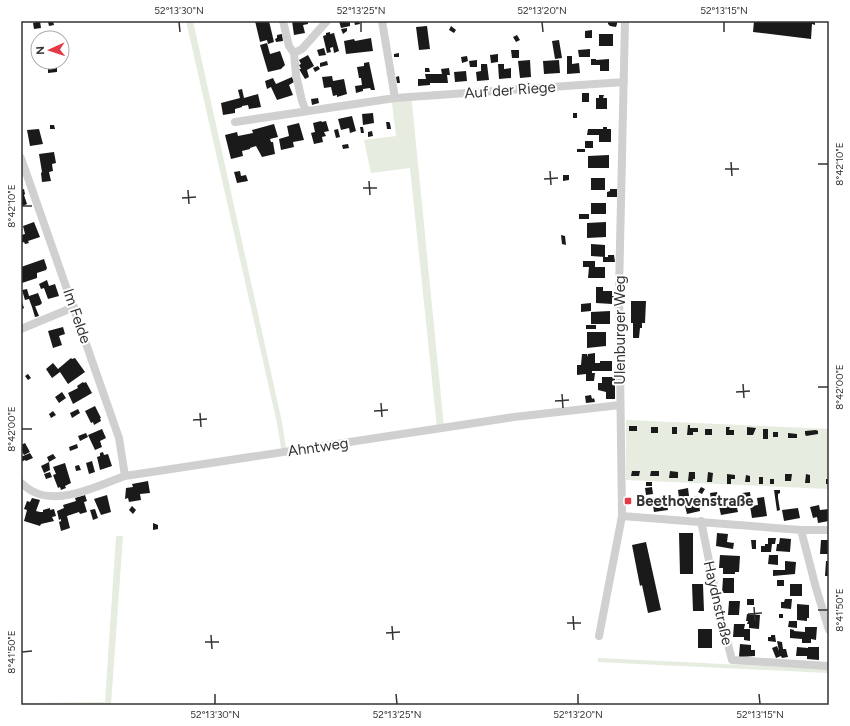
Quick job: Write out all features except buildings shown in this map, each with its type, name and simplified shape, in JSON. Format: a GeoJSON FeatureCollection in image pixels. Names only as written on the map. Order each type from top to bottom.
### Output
{"type":"FeatureCollection","features":[{"type":"Feature","properties":{"kind":"street"},"geometry":{"type":"LineString","coordinates":[[283,21],[288,46],[294,52],[296,75],[306,111]]}},
{"type":"Feature","properties":{"kind":"street"},"geometry":{"type":"LineString","coordinates":[[294,52],[302,49],[327,21]]}},
{"type":"Feature","properties":{"kind":"street"},"geometry":{"type":"LineString","coordinates":[[382,21],[395,98]]}},
{"type":"Feature","properties":{"kind":"street","name":"Ulenburger Weg"},"geometry":{"type":"LineString","coordinates":[[599,636],[622,516],[619,290],[625,21]]}},
{"type":"Feature","properties":{"kind":"street","name":"Auf der Riege"},"geometry":{"type":"LineString","coordinates":[[235,122],[395,98],[624,82]]}},
{"type":"Feature","properties":{"kind":"street","name":"Im Felde"},"geometry":{"type":"LineString","coordinates":[[21,158],[119,438],[125,476]]}},
{"type":"Feature","properties":{"kind":"street"},"geometry":{"type":"LineString","coordinates":[[21,329],[74,307]]}},
{"type":"Feature","properties":{"kind":"street","name":"Ahntweg"},"geometry":{"type":"LineString","coordinates":[[21,484],[34,492],[49,496],[63,496],[79,493],[125,476],[514,417],[620,405]]}},
{"type":"Feature","properties":{"kind":"street"},"geometry":{"type":"LineString","coordinates":[[622,516],[801,530],[829,530]]}},
{"type":"Feature","properties":{"kind":"street","name":"Haydnstraße"},"geometry":{"type":"LineString","coordinates":[[701,522],[718,605],[732,660],[829,666]]}},
{"type":"Feature","properties":{"kind":"street"},"geometry":{"type":"LineString","coordinates":[[801,530],[829,630]]}},
{"type":"Feature","properties":{"kind":"shaded area"},"geometry":{"type":"Polygon","coordinates":[[[186,21],[193,21],[282,422],[286,448],[281,448],[277,423],[186,21]]]}},
{"type":"Feature","properties":{"kind":"shaded area"},"geometry":{"type":"Polygon","coordinates":[[[411,93],[444,427],[437,428],[410,168],[371,173],[364,140],[396,136],[391,95],[411,93]]]}},
{"type":"Feature","properties":{"kind":"shaded area"},"geometry":{"type":"Polygon","coordinates":[[[626,420],[829,429],[829,489],[626,480],[626,420]]]}},
{"type":"Feature","properties":{"kind":"shaded area"},"geometry":{"type":"Polygon","coordinates":[[[116,536],[123,536],[111,705],[21,705],[21,703],[105,702],[116,536]]]}},
{"type":"Feature","properties":{"kind":"shaded area"},"geometry":{"type":"Polygon","coordinates":[[[598,658],[829,669],[829,673],[598,662],[598,658]]]}},
{"type":"Feature","properties":{"kind":"place","name":"Beethovenstraße"},"geometry":{"type":"Point","coordinates":[628,501]}}]}
